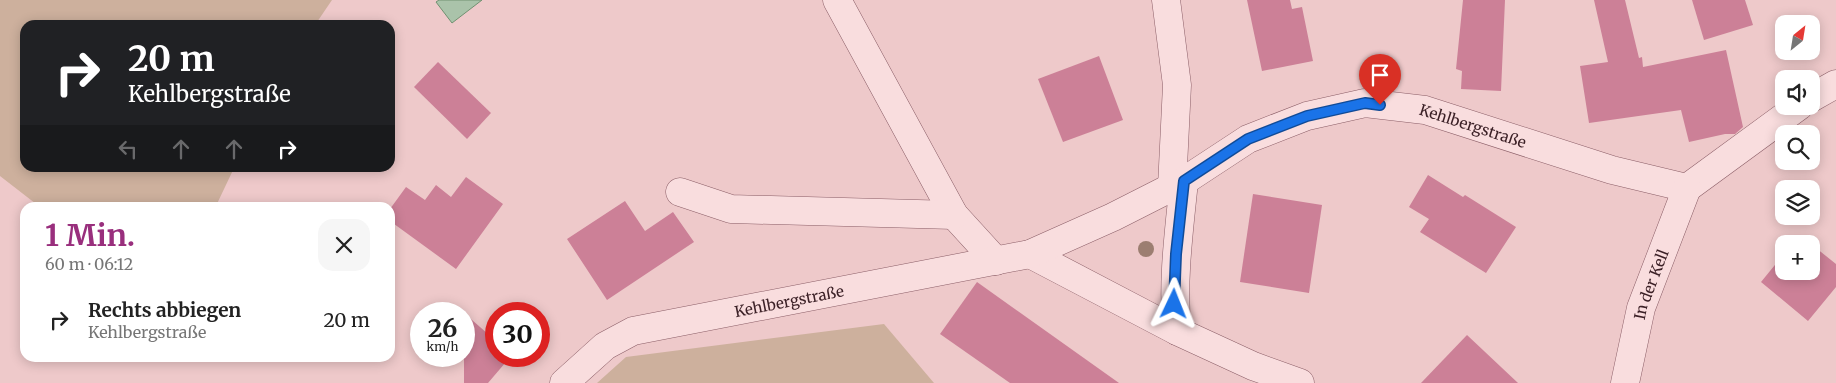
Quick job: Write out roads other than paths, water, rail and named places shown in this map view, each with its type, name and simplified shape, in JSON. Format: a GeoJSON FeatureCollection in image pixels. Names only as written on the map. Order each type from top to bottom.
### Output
{"type":"FeatureCollection","features":[{"type":"Feature","properties":{"kind":"street"},"geometry":{"type":"LineString","coordinates":[[837,0],[954,215],[996,261]]}},
{"type":"Feature","properties":{"kind":"street"},"geometry":{"type":"LineString","coordinates":[[1166,0],[1177,84],[1178,184],[1174,304],[1177,331]]}},
{"type":"Feature","properties":{"kind":"street"},"geometry":{"type":"LineString","coordinates":[[1820,93],[1836,84]]}},
{"type":"Feature","properties":{"kind":"street","name":"Kehlbergstraße"},"geometry":{"type":"LineString","coordinates":[[564,383],[605,346],[634,331],[1030,254],[1113,217],[1178,184],[1248,139],[1307,116],[1365,103],[1425,110],[1612,170],[1686,188]]}},
{"type":"Feature","properties":{"kind":"street"},"geometry":{"type":"LineString","coordinates":[[1686,188],[1787,115]]}},
{"type":"Feature","properties":{"kind":"street","name":"In der Kell"},"geometry":{"type":"LineString","coordinates":[[1625,383],[1641,308],[1686,188]]}},
{"type":"Feature","properties":{"kind":"street"},"geometry":{"type":"LineString","coordinates":[[680,192],[731,210],[954,215]]}},
{"type":"Feature","properties":{"kind":"street"},"geometry":{"type":"LineString","coordinates":[[1030,254],[1177,331],[1253,366],[1300,383]]}}]}
